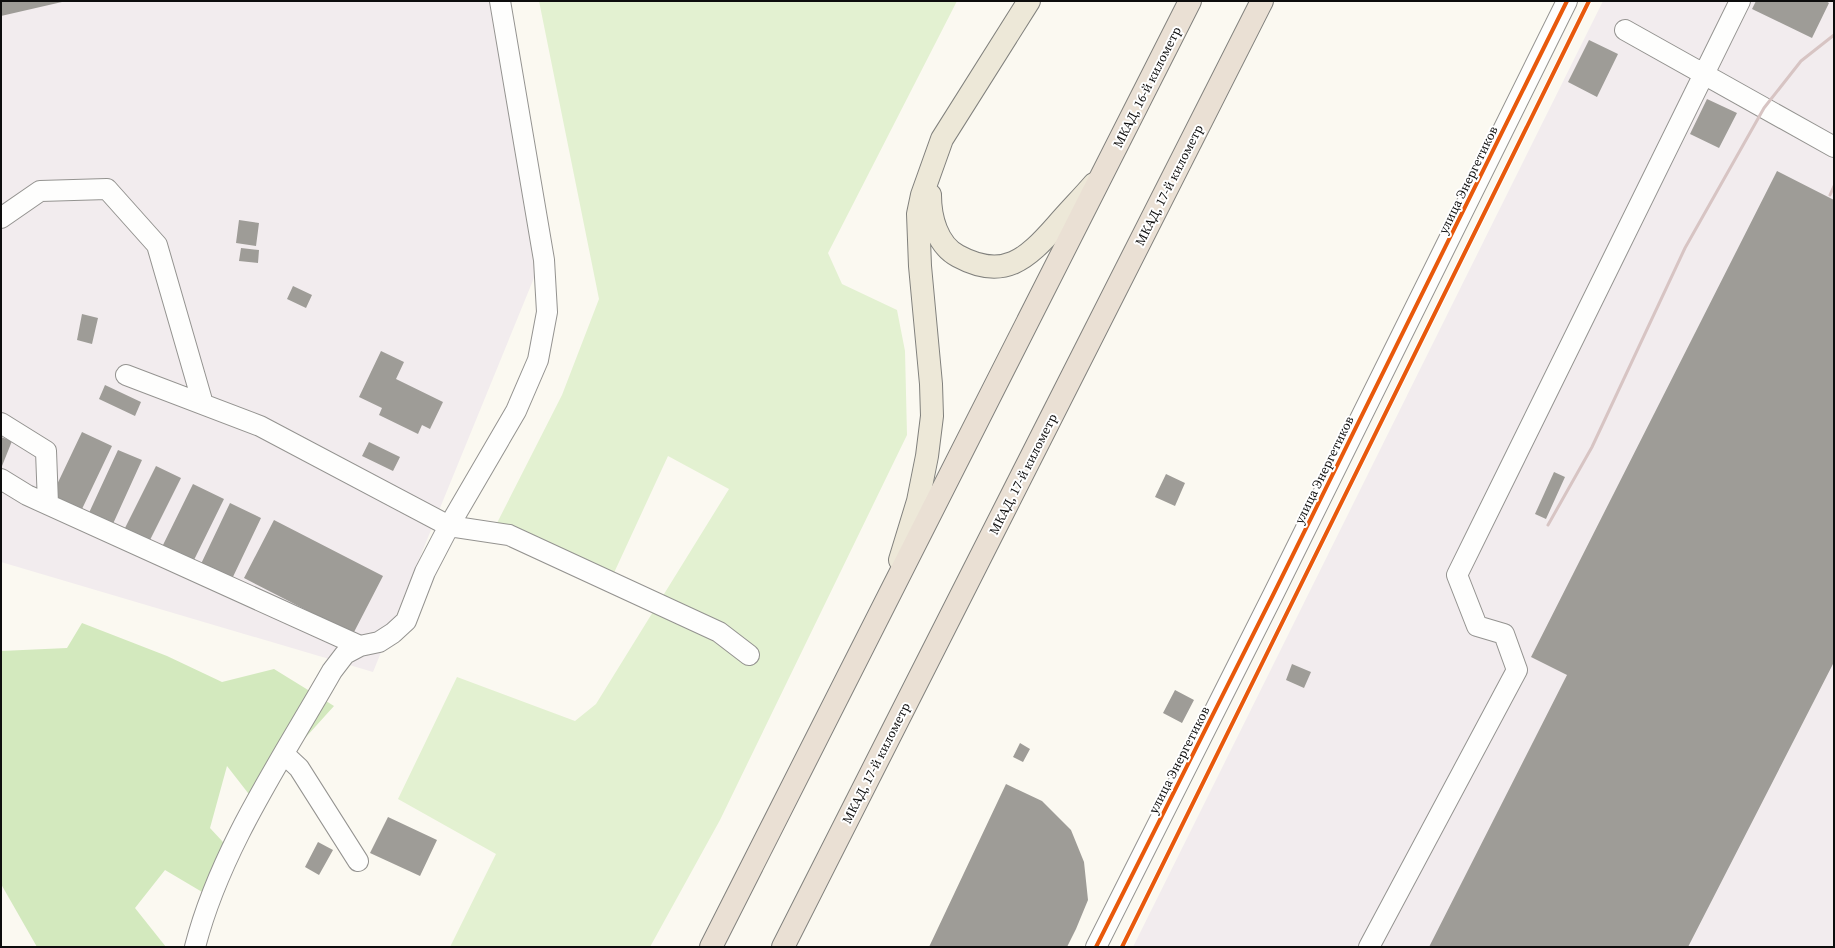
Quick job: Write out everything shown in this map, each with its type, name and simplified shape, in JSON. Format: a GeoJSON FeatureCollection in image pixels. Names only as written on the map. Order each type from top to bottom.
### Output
{"type":"FeatureCollection","features":[{"type":"Feature","properties":{"kind":"highway","name":"МКАД, 16-й километр"},"geometry":{"type":"LineString","coordinates":[[1104,173],[1190,1]]}},
{"type":"Feature","properties":{"kind":"highway","name":"МКАД, 17-й километр"},"geometry":{"type":"LineString","coordinates":[[783,947],[1262,1]]}},
{"type":"Feature","properties":{"kind":"highway"},"geometry":{"type":"LineString","coordinates":[[712,947],[1104,173]]}},
{"type":"Feature","properties":{"kind":"main road"},"geometry":{"type":"LineString","coordinates":[[890,594],[918,501],[927,456],[932,416],[931,384],[920,266],[918,214],[922,195],[942,139],[1029,1]]}},
{"type":"Feature","properties":{"kind":"main road"},"geometry":{"type":"LineString","coordinates":[[930,172],[931,210],[934,223],[941,239],[952,253],[972,264],[989,266],[1008,265],[1023,258],[1037,248],[1104,173]]}},
{"type":"Feature","properties":{"kind":"street"},"geometry":{"type":"LineString","coordinates":[[195,947],[203,915],[240,832],[284,754],[332,672],[346,654],[360,646],[379,642],[393,633],[406,620],[426,572],[449,526],[516,411],[538,360],[547,312],[544,260],[500,1]]}},
{"type":"Feature","properties":{"kind":"street","name":"улица Энергетиков"},"geometry":{"type":"LineString","coordinates":[[1096,947],[1273,596],[1567,1]]}},
{"type":"Feature","properties":{"kind":"street"},"geometry":{"type":"LineString","coordinates":[[1369,947],[1517,670],[1504,634],[1477,626],[1457,575],[1740,1]]}},
{"type":"Feature","properties":{"kind":"street"},"geometry":{"type":"LineString","coordinates":[[1625,30],[1704,73],[1817,139],[1834,147]]}},
{"type":"Feature","properties":{"kind":"street"},"geometry":{"type":"LineString","coordinates":[[1,218],[40,191],[107,189],[157,245],[203,404]]}},
{"type":"Feature","properties":{"kind":"street"},"geometry":{"type":"LineString","coordinates":[[126,375],[260,426],[449,526],[509,535],[719,632],[749,655]]}},
{"type":"Feature","properties":{"kind":"street"},"geometry":{"type":"LineString","coordinates":[[1,422],[46,451],[48,504]]}},
{"type":"Feature","properties":{"kind":"street"},"geometry":{"type":"LineString","coordinates":[[1,479],[27,495],[360,646]]}},
{"type":"Feature","properties":{"kind":"street"},"geometry":{"type":"LineString","coordinates":[[284,754],[299,768],[358,861]]}},
{"type":"Feature","properties":{"kind":"shaded area"},"geometry":{"type":"Polygon","coordinates":[[[1,1],[494,1],[536,273],[373,672],[1,562],[1,1]]]}},
{"type":"Feature","properties":{"kind":"shaded area"},"geometry":{"type":"Polygon","coordinates":[[[1603,1],[1834,1],[1834,947],[1133,947],[1603,1]]]}},
{"type":"Feature","properties":{"kind":"green space"},"geometry":{"type":"Polygon","coordinates":[[[539,1],[957,1],[828,253],[842,284],[897,310],[905,351],[907,435],[720,820],[650,947],[450,947],[496,854],[398,799],[457,677],[575,721],[596,704],[729,489],[668,456],[613,575],[497,523],[562,395],[599,299],[539,1]]]}},
{"type":"Feature","properties":{"kind":"green space"},"geometry":{"type":"Polygon","coordinates":[[[82,623],[167,656],[222,682],[274,669],[334,706],[306,737],[255,802],[227,766],[210,828],[235,855],[219,902],[165,870],[135,908],[166,947],[37,947],[1,884],[1,651],[67,648],[82,623]]]}},
{"type":"Feature","properties":{"kind":"building"},"geometry":{"type":"Polygon","coordinates":[[[1,1],[62,1],[62,2],[1,16],[1,1]]]}},
{"type":"Feature","properties":{"kind":"building"},"geometry":{"type":"Polygon","coordinates":[[[1756,1],[1826,1],[1829,3],[1812,38],[1752,9],[1756,1]]]}},
{"type":"Feature","properties":{"kind":"building"},"geometry":{"type":"Polygon","coordinates":[[[1589,40],[1618,54],[1597,97],[1568,82],[1589,40]]]}},
{"type":"Feature","properties":{"kind":"building"},"geometry":{"type":"Polygon","coordinates":[[[1707,99],[1737,113],[1719,148],[1690,134],[1707,99]]]}},
{"type":"Feature","properties":{"kind":"building"},"geometry":{"type":"Polygon","coordinates":[[[1777,171],[1834,200],[1834,662],[1688,947],[1429,947],[1567,675],[1531,657],[1777,171]]]}},
{"type":"Feature","properties":{"kind":"building"},"geometry":{"type":"Polygon","coordinates":[[[239,220],[259,223],[256,246],[236,243],[239,220]]]}},
{"type":"Feature","properties":{"kind":"building"},"geometry":{"type":"Polygon","coordinates":[[[241,248],[259,250],[258,263],[239,261],[241,248]]]}},
{"type":"Feature","properties":{"kind":"building"},"geometry":{"type":"Polygon","coordinates":[[[293,286],[312,295],[306,308],[287,299],[293,286]]]}},
{"type":"Feature","properties":{"kind":"building"},"geometry":{"type":"Polygon","coordinates":[[[82,314],[98,318],[92,344],[77,340],[82,314]]]}},
{"type":"Feature","properties":{"kind":"building"},"geometry":{"type":"Polygon","coordinates":[[[381,351],[404,362],[396,379],[443,402],[430,429],[422,425],[418,434],[379,415],[382,408],[359,397],[381,351]]]}},
{"type":"Feature","properties":{"kind":"building"},"geometry":{"type":"Polygon","coordinates":[[[105,385],[141,402],[135,416],[99,399],[105,385]]]}},
{"type":"Feature","properties":{"kind":"building"},"geometry":{"type":"Polygon","coordinates":[[[82,432],[112,446],[82,509],[52,495],[82,432]]]}},
{"type":"Feature","properties":{"kind":"building"},"geometry":{"type":"Polygon","coordinates":[[[1,437],[12,441],[2,466],[1,466],[1,437]]]}},
{"type":"Feature","properties":{"kind":"building"},"geometry":{"type":"Polygon","coordinates":[[[369,442],[400,457],[393,471],[362,456],[369,442]]]}},
{"type":"Feature","properties":{"kind":"building"},"geometry":{"type":"Polygon","coordinates":[[[118,450],[142,460],[112,526],[88,515],[118,450]]]}},
{"type":"Feature","properties":{"kind":"building"},"geometry":{"type":"Polygon","coordinates":[[[156,466],[181,478],[149,542],[124,530],[156,466]]]}},
{"type":"Feature","properties":{"kind":"building"},"geometry":{"type":"Polygon","coordinates":[[[1554,472],[1565,477],[1546,519],[1535,514],[1554,472]]]}},
{"type":"Feature","properties":{"kind":"building"},"geometry":{"type":"Polygon","coordinates":[[[1166,474],[1185,483],[1175,506],[1155,497],[1166,474]]]}},
{"type":"Feature","properties":{"kind":"building"},"geometry":{"type":"Polygon","coordinates":[[[193,484],[224,499],[193,562],[162,547],[193,484]]]}},
{"type":"Feature","properties":{"kind":"building"},"geometry":{"type":"Polygon","coordinates":[[[230,503],[261,518],[231,581],[200,566],[230,503]]]}},
{"type":"Feature","properties":{"kind":"building"},"geometry":{"type":"Polygon","coordinates":[[[274,520],[383,576],[353,634],[244,578],[274,520]]]}},
{"type":"Feature","properties":{"kind":"building"},"geometry":{"type":"Polygon","coordinates":[[[1292,664],[1311,672],[1304,688],[1286,680],[1292,664]]]}},
{"type":"Feature","properties":{"kind":"building"},"geometry":{"type":"Polygon","coordinates":[[[1175,690],[1194,700],[1182,723],[1163,713],[1175,690]]]}},
{"type":"Feature","properties":{"kind":"building"},"geometry":{"type":"Polygon","coordinates":[[[1020,743],[1030,749],[1023,762],[1013,757],[1020,743]]]}},
{"type":"Feature","properties":{"kind":"building"},"geometry":{"type":"Polygon","coordinates":[[[1006,784],[1042,801],[1071,830],[1084,862],[1088,900],[1076,929],[1067,947],[929,947],[1006,784]]]}},
{"type":"Feature","properties":{"kind":"building"},"geometry":{"type":"Polygon","coordinates":[[[388,817],[437,840],[420,876],[370,853],[388,817]]]}},
{"type":"Feature","properties":{"kind":"building"},"geometry":{"type":"Polygon","coordinates":[[[318,842],[333,850],[319,875],[305,867],[318,842]]]}},
{"type":"Feature","properties":{"kind":"railway"},"geometry":{"type":"LineString","coordinates":[[1548,525],[1592,447],[1685,248],[1764,108],[1801,61],[1834,35]]}},
{"type":"Feature","properties":{"kind":"railway"},"geometry":{"type":"LineString","coordinates":[[1830,195],[1834,186]]}},
{"type":"Feature","properties":{"kind":"cycle path"},"geometry":{"type":"LineString","coordinates":[[1096,947],[1273,595],[1567,1]]}},
{"type":"Feature","properties":{"kind":"cycle path"},"geometry":{"type":"LineString","coordinates":[[1122,947],[1589,1]]}}]}
